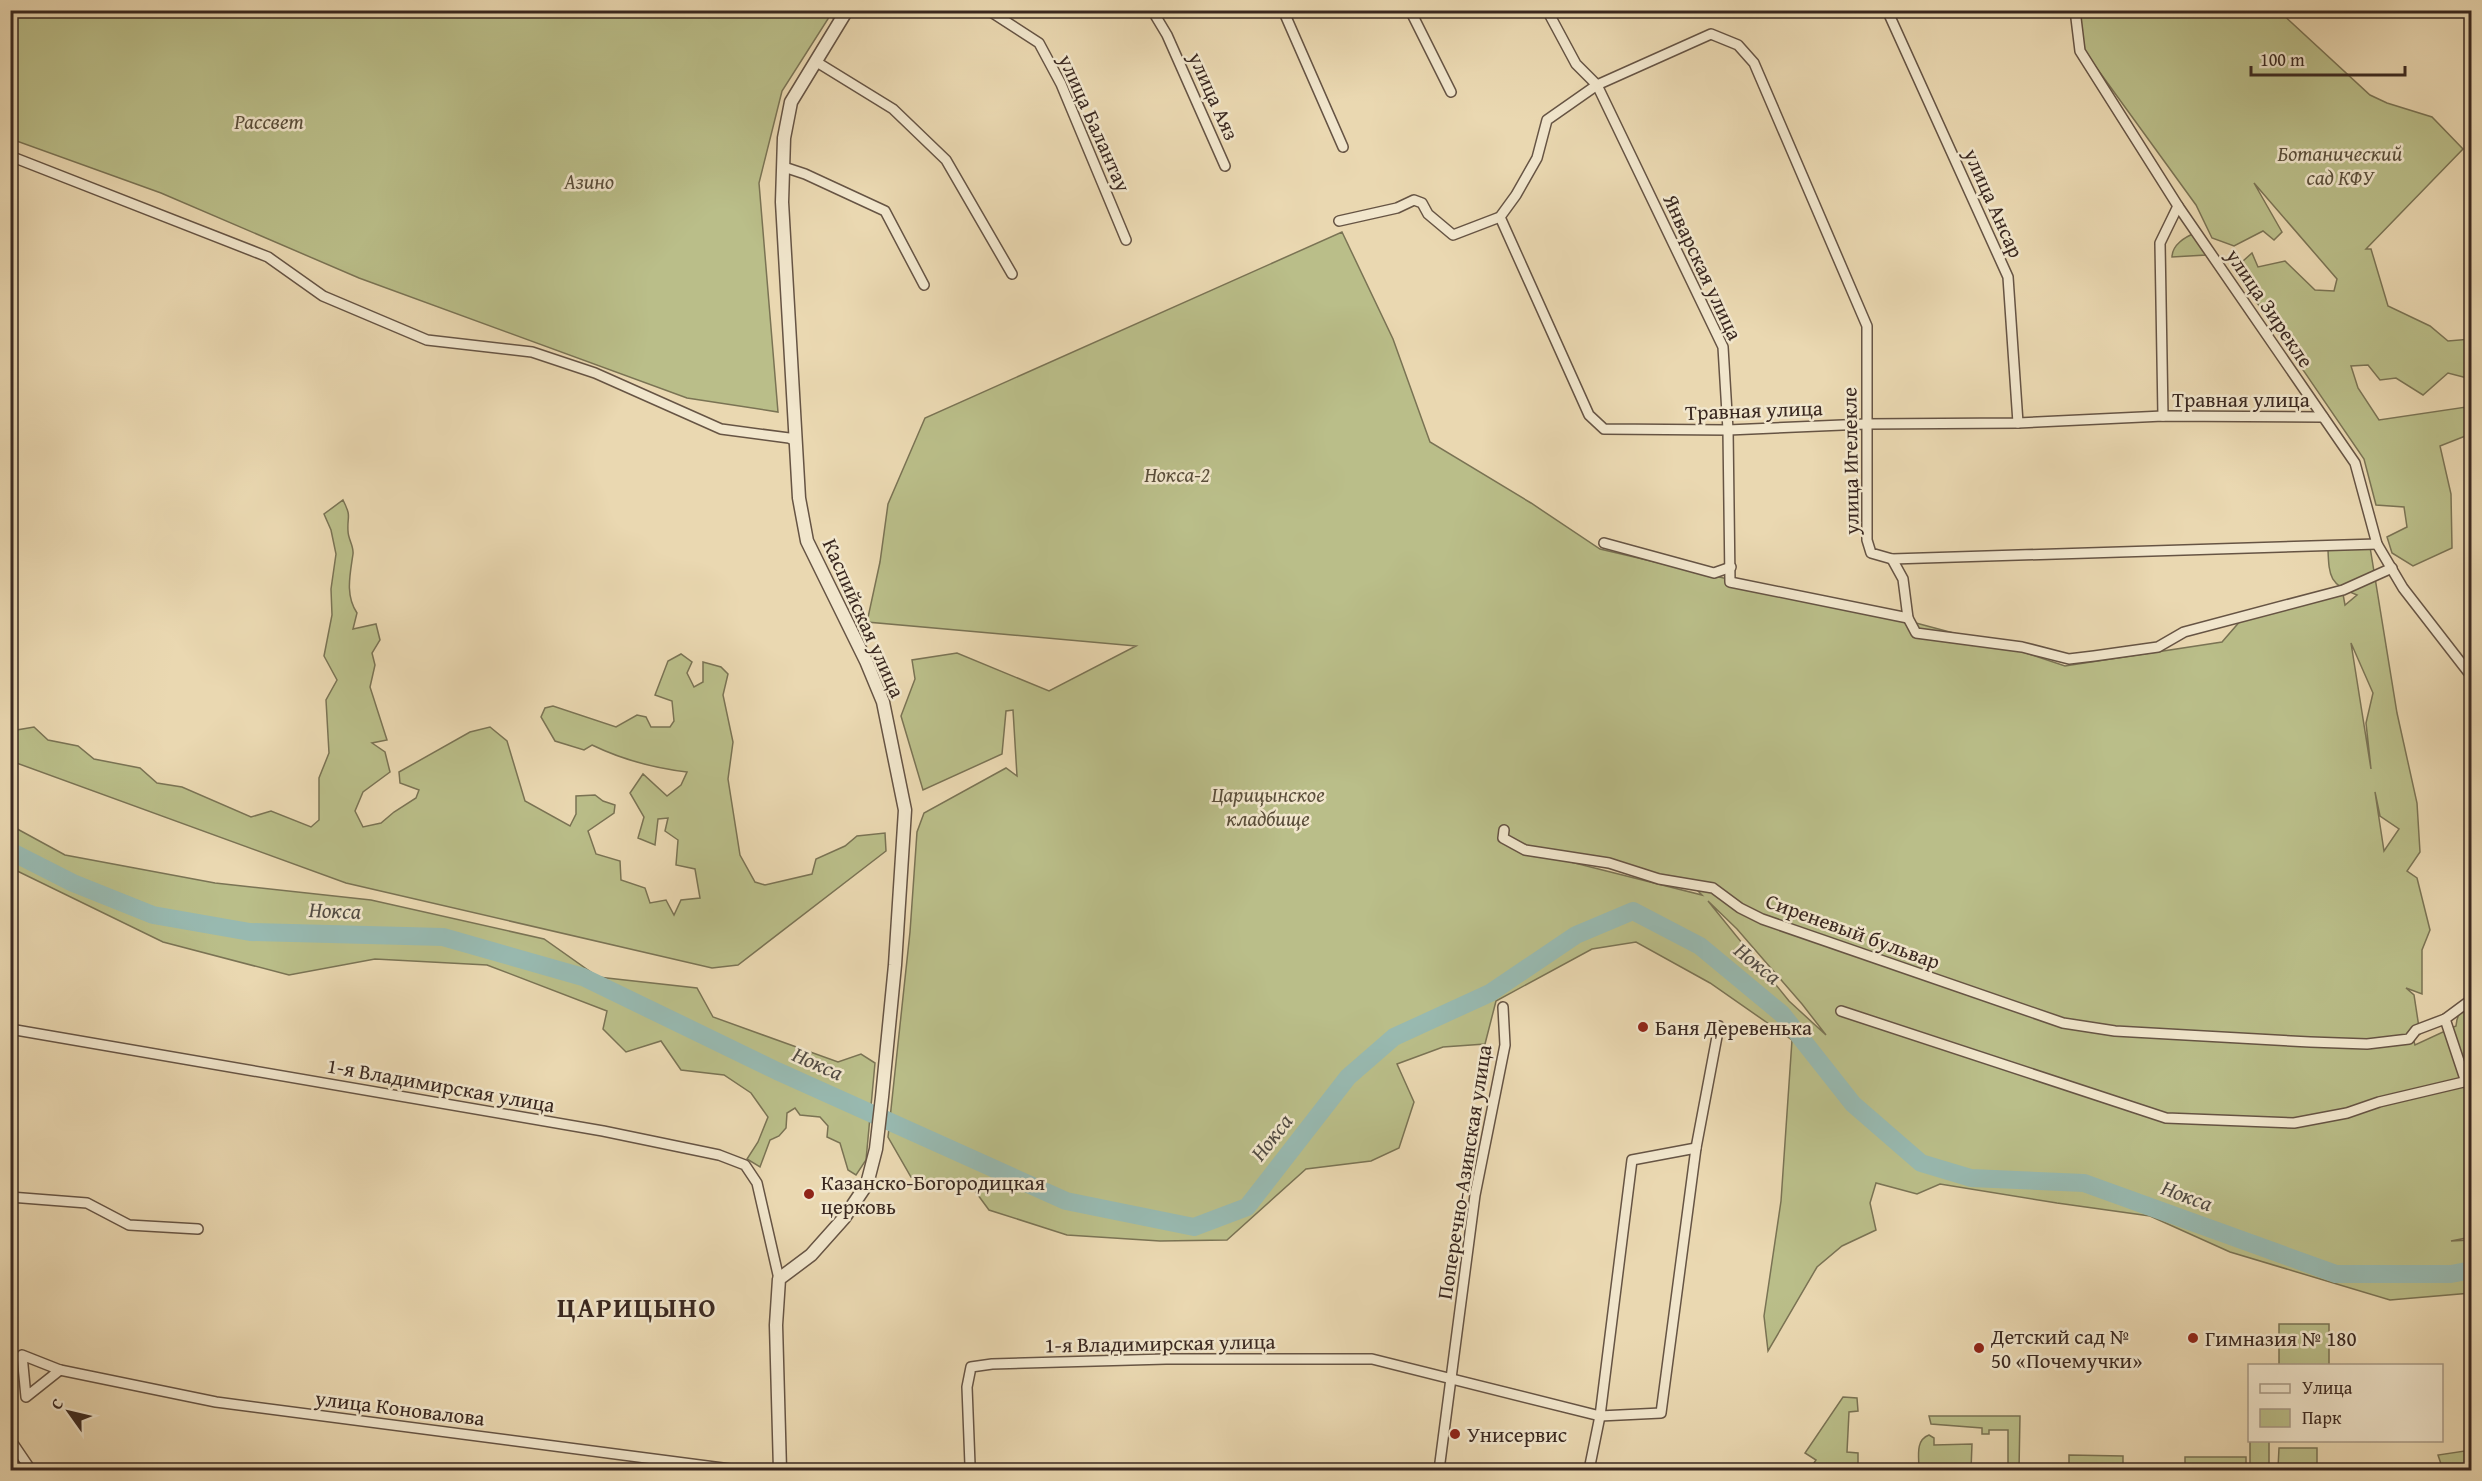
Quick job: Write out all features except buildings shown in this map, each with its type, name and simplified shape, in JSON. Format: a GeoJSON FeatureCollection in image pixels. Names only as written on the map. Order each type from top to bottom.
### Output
{"type":"FeatureCollection","features":[{"type":"Feature","properties":{"kind":"street"},"geometry":{"type":"LineString","coordinates":[[829,10],[845,14]]}},
{"type":"Feature","properties":{"kind":"street","name":"улица Балантау"},"geometry":{"type":"LineString","coordinates":[[988,10],[1039,42],[1061,84],[1126,240]]}},
{"type":"Feature","properties":{"kind":"street","name":"улица Аяз"},"geometry":{"type":"LineString","coordinates":[[1152,10],[1167,35],[1225,166]]}},
{"type":"Feature","properties":{"kind":"street"},"geometry":{"type":"LineString","coordinates":[[1283,10],[1343,147]]}},
{"type":"Feature","properties":{"kind":"street"},"geometry":{"type":"LineString","coordinates":[[1410,10],[1450,92]]}},
{"type":"Feature","properties":{"kind":"street","name":"Январская улица"},"geometry":{"type":"LineString","coordinates":[[1547,10],[1576,64],[1597,85],[1723,347],[1728,430],[1730,582],[1908,618]]}},
{"type":"Feature","properties":{"kind":"street","name":"улица Ансар"},"geometry":{"type":"LineString","coordinates":[[1887,10],[2008,277],[2018,423]]}},
{"type":"Feature","properties":{"kind":"street","name":"улица Зирекле"},"geometry":{"type":"LineString","coordinates":[[2075,10],[2080,51],[2178,206],[2355,463],[2377,544],[2403,588],[2472,677]]}},
{"type":"Feature","properties":{"kind":"street","name":"Каспийская улица"},"geometry":{"type":"LineString","coordinates":[[779,1279],[811,1255],[844,1218],[867,1184],[876,1149],[882,1097],[895,965],[905,810],[883,702],[866,661],[807,541],[799,498],[782,202],[784,138],[791,102],[845,14]]}},
{"type":"Feature","properties":{"kind":"street","name":"улица Игелекле"},"geometry":{"type":"LineString","coordinates":[[1500,217],[1516,195],[1537,158],[1547,120],[1597,85],[1711,34],[1738,45],[1754,63],[1868,326],[1866,424],[1869,519],[1867,540],[1872,553],[1892,559]]}},
{"type":"Feature","properties":{"kind":"street"},"geometry":{"type":"LineString","coordinates":[[815,61],[893,109],[946,160],[1012,274]]}},
{"type":"Feature","properties":{"kind":"street"},"geometry":{"type":"LineString","coordinates":[[10,156],[268,257],[322,296],[427,340],[532,352],[595,373],[721,429],[789,438],[796,441]]}},
{"type":"Feature","properties":{"kind":"street"},"geometry":{"type":"LineString","coordinates":[[784,166],[885,211],[924,285]]}},
{"type":"Feature","properties":{"kind":"street"},"geometry":{"type":"LineString","coordinates":[[1340,221],[1397,208],[1414,200],[1422,203],[1428,214],[1453,235],[1500,217]]}},
{"type":"Feature","properties":{"kind":"street"},"geometry":{"type":"LineString","coordinates":[[2163,416],[2160,243],[2178,206]]}},
{"type":"Feature","properties":{"kind":"street","name":"Травная улица"},"geometry":{"type":"LineString","coordinates":[[1500,217],[1589,415],[1604,429],[1728,430],[1866,424],[2018,423],[2163,416],[2323,417]]}},
{"type":"Feature","properties":{"kind":"street"},"geometry":{"type":"LineString","coordinates":[[1604,543],[1714,573],[1731,567]]}},
{"type":"Feature","properties":{"kind":"street"},"geometry":{"type":"LineString","coordinates":[[2377,544],[1892,559],[1903,579],[1908,618],[1916,633],[2022,647],[2069,658],[2158,647],[2184,632],[2343,590],[2392,568]]}},
{"type":"Feature","properties":{"kind":"street","name":"Сиреневый бульвар"},"geometry":{"type":"LineString","coordinates":[[1504,830],[1503,838],[1525,850],[1609,863],[1659,879],[1713,888],[1740,908],[1762,919],[2063,1023],[2115,1031],[2367,1044],[2409,1039],[2416,1030],[2445,1019]]}},
{"type":"Feature","properties":{"kind":"street"},"geometry":{"type":"LineString","coordinates":[[1841,1011],[2166,1118],[2294,1123],[2347,1113],[2379,1102],[2469,1081],[2445,1019],[2472,999]]}},
{"type":"Feature","properties":{"kind":"street","name":"Поперечно-Азинская улица"},"geometry":{"type":"LineString","coordinates":[[1439,1470],[1475,1195],[1505,1045],[1503,1007]]}},
{"type":"Feature","properties":{"kind":"street"},"geometry":{"type":"LineString","coordinates":[[1452,1377],[1600,1416],[1661,1413],[1696,1148],[1719,1026]]}},
{"type":"Feature","properties":{"kind":"street","name":"1-я Владимирская улица"},"geometry":{"type":"LineString","coordinates":[[10,1029],[603,1131],[719,1155],[745,1166],[757,1183],[779,1279]]}},
{"type":"Feature","properties":{"kind":"street"},"geometry":{"type":"LineString","coordinates":[[1589,1470],[1600,1416],[1632,1160],[1696,1148]]}},
{"type":"Feature","properties":{"kind":"street"},"geometry":{"type":"LineString","coordinates":[[10,1197],[87,1203],[129,1225],[198,1229]]}},
{"type":"Feature","properties":{"kind":"street"},"geometry":{"type":"LineString","coordinates":[[779,1279],[776,1325],[780,1470]]}},
{"type":"Feature","properties":{"kind":"street","name":"улица Коновалова"},"geometry":{"type":"LineString","coordinates":[[60,1370],[26,1397],[22,1356],[60,1370],[216,1402],[738,1470]]}},
{"type":"Feature","properties":{"kind":"street","name":"1-я Владимирская улица"},"geometry":{"type":"LineString","coordinates":[[969,1470],[967,1387],[971,1367],[992,1364],[1166,1359],[1371,1359],[1452,1377]]}},
{"type":"Feature","properties":{"kind":"street"},"geometry":{"type":"LineString","coordinates":[[10,1439],[31,1470]]}},
{"type":"Feature","properties":{"kind":"green space","name":"Азино"},"geometry":{"type":"Polygon","coordinates":[[[11,11],[833,11],[782,91],[759,183],[778,412],[687,398],[359,278],[161,193],[11,139],[11,11]]]}},
{"type":"Feature","properties":{"kind":"green space","name":"Ботанический сад КФУ"},"geometry":{"type":"Polygon","coordinates":[[[2079,11],[2279,11],[2370,95],[2387,103],[2432,117],[2463,149],[2366,249],[2371,249],[2388,306],[2430,326],[2448,341],[2471,339],[2471,379],[2448,373],[2423,395],[2396,378],[2380,380],[2368,365],[2351,366],[2358,388],[2379,420],[2466,407],[2468,435],[2440,446],[2451,494],[2452,548],[2413,566],[2392,553],[2387,537],[2407,527],[2404,507],[2376,505],[2364,459],[2234,269],[2252,253],[2258,267],[2285,261],[2315,290],[2334,291],[2337,279],[2254,183],[2282,232],[2274,240],[2263,231],[2234,246],[2212,238],[2196,205],[2085,52],[2079,11]]]}},
{"type":"Feature","properties":{"kind":"green space"},"geometry":{"type":"Polygon","coordinates":[[[1342,232],[1393,339],[1430,442],[1531,503],[1600,549],[1916,623],[2017,650],[2065,666],[2222,642],[2242,619],[2343,594],[2345,605],[2357,595],[2341,588],[2333,579],[2330,573],[2328,550],[2370,547],[2397,713],[2417,803],[2420,852],[2407,871],[2417,878],[2430,930],[2422,950],[2422,994],[2406,988],[2414,995],[2420,1034],[2413,1038],[2415,1045],[2456,1026],[2460,1013],[2471,1006],[2471,1237],[2451,1241],[2471,1240],[2471,1293],[2390,1300],[2230,1252],[2150,1216],[1940,1184],[1917,1194],[1876,1183],[1870,1203],[1876,1230],[1842,1246],[1817,1267],[1768,1351],[1764,1316],[1781,1201],[1792,1040],[1710,983],[1636,942],[1592,949],[1496,1001],[1485,1044],[1443,1047],[1397,1064],[1414,1102],[1399,1148],[1371,1161],[1306,1169],[1227,1240],[1160,1241],[1067,1235],[989,1210],[975,1191],[911,1177],[888,1137],[910,932],[917,832],[924,813],[1006,768],[1017,776],[1013,710],[1006,711],[1002,754],[923,790],[901,716],[915,679],[912,660],[957,653],[1049,691],[1136,646],[867,622],[880,562],[888,504],[925,418],[1342,232]],[[2351,643],[2371,769],[2366,723],[2373,693],[2351,643]],[[2375,792],[2384,851],[2399,829],[2380,816],[2375,792]],[[1523,850],[1702,895],[1694,887],[1523,850]],[[1708,901],[1789,1001],[1826,1035],[1737,929],[1708,901]]]}},
{"type":"Feature","properties":{"kind":"green space"},"geometry":{"type":"Polygon","coordinates":[[[2195,233],[2206,255],[2172,257],[2177,245],[2195,233]]]}},
{"type":"Feature","properties":{"kind":"green space"},"geometry":{"type":"Polygon","coordinates":[[[343,500],[348,514],[348,534],[353,551],[350,592],[357,613],[353,629],[376,624],[380,640],[372,653],[375,665],[370,687],[387,740],[372,743],[385,752],[390,772],[363,792],[355,811],[363,827],[381,823],[416,798],[419,790],[400,783],[399,772],[470,732],[490,727],[507,741],[525,801],[570,826],[576,814],[576,796],[595,795],[615,805],[614,813],[588,831],[596,854],[620,861],[621,880],[645,888],[650,903],[666,900],[674,915],[681,900],[700,898],[695,869],[676,865],[678,840],[665,831],[668,818],[658,819],[655,845],[638,838],[644,817],[630,793],[643,774],[667,796],[681,785],[687,772],[638,763],[592,745],[584,750],[555,741],[541,717],[545,708],[553,706],[616,727],[637,715],[646,717],[651,727],[670,727],[674,721],[672,701],[655,695],[668,661],[681,654],[692,662],[687,673],[694,687],[703,682],[703,662],[721,667],[728,674],[723,695],[733,742],[728,779],[740,855],[755,882],[765,885],[812,874],[816,859],[845,846],[857,836],[885,833],[886,851],[738,965],[712,968],[346,883],[11,761],[11,731],[34,727],[48,740],[78,746],[94,759],[140,768],[157,783],[182,787],[251,817],[271,811],[311,827],[319,820],[319,778],[329,753],[326,700],[337,680],[324,656],[332,615],[331,589],[336,554],[331,530],[324,514],[343,500]]]}},
{"type":"Feature","properties":{"kind":"green space"},"geometry":{"type":"Polygon","coordinates":[[[10,825],[65,855],[215,883],[371,900],[544,939],[598,977],[697,988],[713,1017],[838,1062],[861,1054],[875,1063],[866,1160],[856,1175],[848,1170],[840,1143],[827,1137],[828,1126],[820,1117],[800,1115],[795,1108],[787,1113],[786,1128],[779,1136],[770,1140],[760,1167],[747,1159],[758,1142],[768,1117],[751,1093],[724,1075],[681,1070],[661,1041],[626,1052],[603,1029],[607,1011],[487,965],[375,959],[289,975],[163,942],[11,868],[10,825]]]}},
{"type":"Feature","properties":{"kind":"green space"},"geometry":{"type":"Polygon","coordinates":[[[2279,1324],[2329,1324],[2329,1364],[2279,1364],[2279,1324]]]}},
{"type":"Feature","properties":{"kind":"green space"},"geometry":{"type":"Polygon","coordinates":[[[1843,1397],[1857,1398],[1858,1411],[1849,1412],[1847,1452],[1858,1453],[1858,1470],[1809,1470],[1816,1460],[1805,1453],[1843,1397]]]}},
{"type":"Feature","properties":{"kind":"green space"},"geometry":{"type":"Polygon","coordinates":[[[1929,1416],[2020,1416],[2019,1470],[2008,1470],[2008,1430],[1989,1430],[1989,1434],[1982,1434],[1982,1428],[1931,1424],[1929,1416]]]}},
{"type":"Feature","properties":{"kind":"green space"},"geometry":{"type":"Polygon","coordinates":[[[1929,1435],[1934,1438],[1934,1445],[1972,1444],[1971,1470],[1919,1470],[1920,1445],[1929,1435]]]}},
{"type":"Feature","properties":{"kind":"green space"},"geometry":{"type":"Polygon","coordinates":[[[2250,1442],[2269,1442],[2269,1470],[2250,1470],[2250,1442]]]}},
{"type":"Feature","properties":{"kind":"green space"},"geometry":{"type":"Polygon","coordinates":[[[2279,1448],[2317,1448],[2317,1469],[2278,1468],[2279,1448]]]}},
{"type":"Feature","properties":{"kind":"green space"},"geometry":{"type":"Polygon","coordinates":[[[2471,1450],[2471,1470],[2443,1470],[2438,1455],[2471,1450]]]}},
{"type":"Feature","properties":{"kind":"green space"},"geometry":{"type":"Polygon","coordinates":[[[2069,1455],[2123,1456],[2123,1470],[2069,1470],[2069,1455]]]}},
{"type":"Feature","properties":{"kind":"green space"},"geometry":{"type":"Polygon","coordinates":[[[2185,1457],[2246,1457],[2246,1470],[2185,1470],[2185,1457]]]}},
{"type":"Feature","properties":{"kind":"waterway","name":"Нокса"},"geometry":{"type":"LineString","coordinates":[[10,851],[73,883],[153,915],[250,932],[443,937],[583,977],[777,1071],[1066,1201],[1194,1227],[1247,1207],[1348,1077],[1394,1037],[1490,993],[1576,935],[1633,911],[1700,946],[1782,1014],[1853,1104],[1921,1163],[1971,1178],[2084,1183],[2336,1274],[2451,1274],[2472,1270]]}},
{"type":"Feature","properties":{"kind":"place","name":"Баня Деревенька"},"geometry":{"type":"Point","coordinates":[1643,1027]}},
{"type":"Feature","properties":{"kind":"place","name":"Казанско-Богородицкая церковь"},"geometry":{"type":"Point","coordinates":[809,1194]}},
{"type":"Feature","properties":{"kind":"place","name":"Гимназия № 180"},"geometry":{"type":"Point","coordinates":[2193,1338]}},
{"type":"Feature","properties":{"kind":"place","name":"Детский сад № 50 «Почемучки»"},"geometry":{"type":"Point","coordinates":[1979,1348]}},
{"type":"Feature","properties":{"kind":"place","name":"Унисервис"},"geometry":{"type":"Point","coordinates":[1455,1434]}},
{"type":"Feature","properties":{"kind":"district","name":"ЦАРИЦЫНО"},"geometry":{"type":"Point","coordinates":[637,1307]}},
{"type":"Feature","properties":{"kind":"park label","name":"Рассвет"},"geometry":{"type":"Point","coordinates":[269,121]}},
{"type":"Feature","properties":{"kind":"park label","name":"Нокса-2"},"geometry":{"type":"Point","coordinates":[1177,474]}},
{"type":"Feature","properties":{"kind":"park label","name":"Царицынское кладбище"},"geometry":{"type":"Point","coordinates":[1268,806]}}]}
